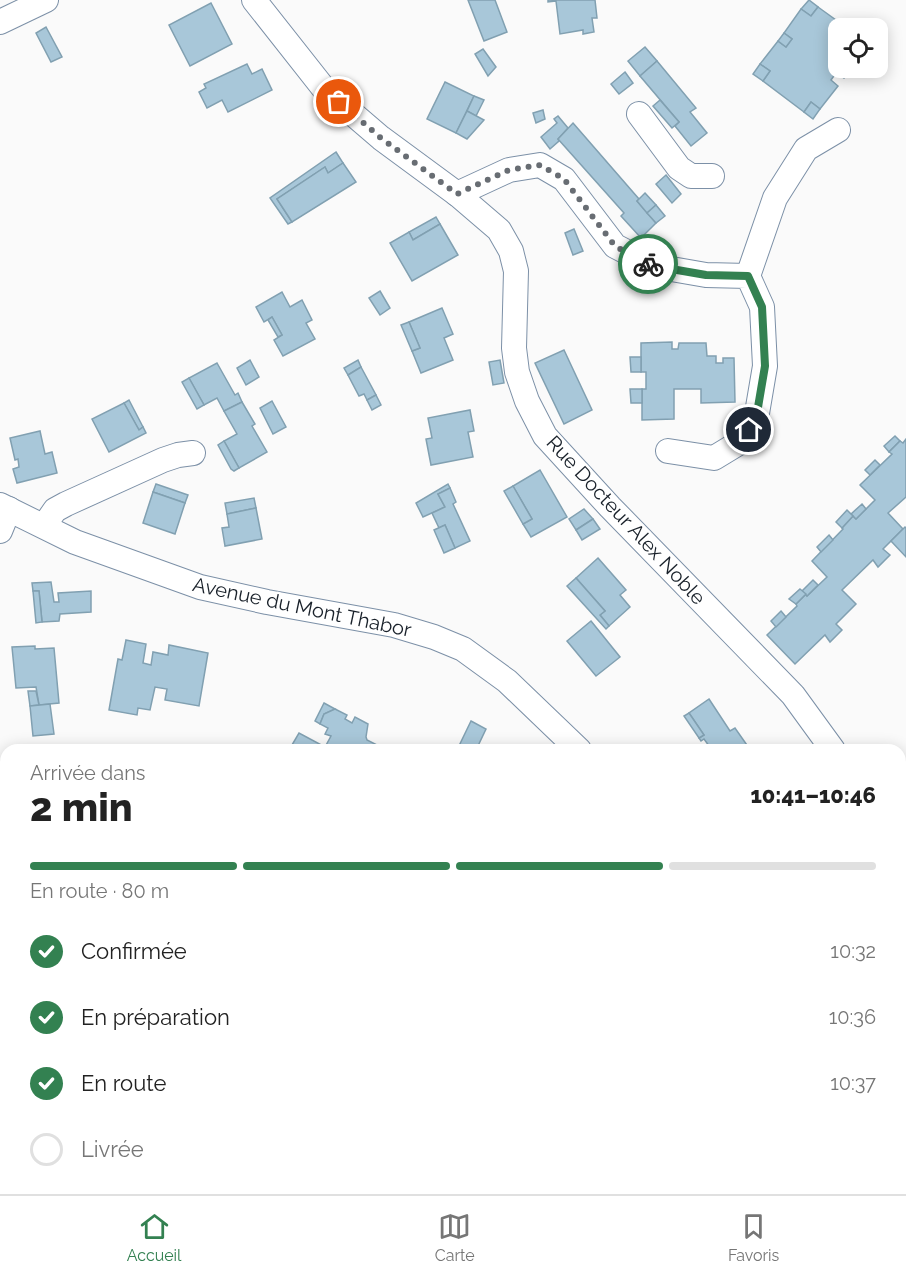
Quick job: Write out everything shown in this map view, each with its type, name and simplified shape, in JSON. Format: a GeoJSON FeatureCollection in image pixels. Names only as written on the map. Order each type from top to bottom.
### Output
{"type":"FeatureCollection","features":[{"type":"Feature","properties":{"kind":"street"},"geometry":{"type":"LineString","coordinates":[[0,22],[46,0]]}},
{"type":"Feature","properties":{"kind":"street","name":"Rue Docteur Alex Noble"},"geometry":{"type":"LineString","coordinates":[[254,0],[325,90],[381,138],[457,194],[499,230],[511,251],[516,271],[514,348],[517,372],[527,401],[545,436],[610,507],[793,695],[829,744]]}},
{"type":"Feature","properties":{"kind":"street"},"geometry":{"type":"LineString","coordinates":[[639,114],[679,168],[691,176],[712,176]]}},
{"type":"Feature","properties":{"kind":"street"},"geometry":{"type":"LineString","coordinates":[[668,451],[714,458],[742,441],[756,419],[765,366],[762,307],[748,276],[775,198],[806,149],[838,130]]}},
{"type":"Feature","properties":{"kind":"street"},"geometry":{"type":"LineString","coordinates":[[457,194],[509,170],[540,165],[564,179],[615,246],[654,266],[706,275],[748,276]]}},
{"type":"Feature","properties":{"kind":"street"},"geometry":{"type":"LineString","coordinates":[[44,526],[55,510],[66,504],[163,460],[193,453]]}},
{"type":"Feature","properties":{"kind":"street"},"geometry":{"type":"LineString","coordinates":[[0,531],[5,507]]}},
{"type":"Feature","properties":{"kind":"street","name":"Avenue du Mont Thabor"},"geometry":{"type":"LineString","coordinates":[[5,507],[75,542],[200,587],[267,602],[394,625],[434,637],[463,649],[507,681],[573,744]]}},
{"type":"Feature","properties":{"kind":"building"},"geometry":{"type":"Polygon","coordinates":[[[468,0],[495,0],[507,32],[484,41],[468,0]]]}},
{"type":"Feature","properties":{"kind":"building"},"geometry":{"type":"Polygon","coordinates":[[[548,0],[595,0],[597,18],[592,18],[594,32],[583,34],[583,30],[560,34],[556,1],[548,2],[548,0]]]}},
{"type":"Feature","properties":{"kind":"building"},"geometry":{"type":"Polygon","coordinates":[[[809,0],[818,7],[811,16],[801,9],[809,0]]]}},
{"type":"Feature","properties":{"kind":"building"},"geometry":{"type":"Polygon","coordinates":[[[211,3],[232,44],[190,66],[169,25],[211,3]]]}},
{"type":"Feature","properties":{"kind":"building"},"geometry":{"type":"Polygon","coordinates":[[[818,7],[833,18],[828,18],[828,78],[832,78],[831,80],[838,86],[820,109],[811,102],[804,112],[763,81],[770,71],[760,64],[778,41],[786,47],[792,39],[784,33],[801,9],[811,16],[818,7]]]}},
{"type":"Feature","properties":{"kind":"building"},"geometry":{"type":"Polygon","coordinates":[[[46,27],[62,57],[51,62],[36,33],[46,27]]]}},
{"type":"Feature","properties":{"kind":"building"},"geometry":{"type":"Polygon","coordinates":[[[784,33],[792,39],[786,47],[778,41],[784,33]]]}},
{"type":"Feature","properties":{"kind":"building"},"geometry":{"type":"Polygon","coordinates":[[[645,47],[657,61],[640,76],[628,61],[645,47]]]}},
{"type":"Feature","properties":{"kind":"building"},"geometry":{"type":"Polygon","coordinates":[[[483,49],[496,67],[488,76],[475,54],[483,49]]]}},
{"type":"Feature","properties":{"kind":"building"},"geometry":{"type":"Polygon","coordinates":[[[657,61],[696,108],[690,112],[707,133],[691,146],[675,126],[679,122],[640,76],[657,61]]]}},
{"type":"Feature","properties":{"kind":"building"},"geometry":{"type":"Polygon","coordinates":[[[247,64],[252,74],[262,69],[272,90],[228,112],[222,100],[207,108],[199,92],[206,88],[204,84],[247,64]]]}},
{"type":"Feature","properties":{"kind":"building"},"geometry":{"type":"Polygon","coordinates":[[[760,64],[770,71],[763,81],[753,74],[760,64]]]}},
{"type":"Feature","properties":{"kind":"building"},"geometry":{"type":"Polygon","coordinates":[[[625,72],[633,83],[619,94],[611,84],[625,72]]]}},
{"type":"Feature","properties":{"kind":"building"},"geometry":{"type":"Polygon","coordinates":[[[445,82],[474,96],[456,133],[427,119],[445,82]]]}},
{"type":"Feature","properties":{"kind":"building"},"geometry":{"type":"Polygon","coordinates":[[[474,96],[484,100],[476,116],[467,111],[474,96]]]}},
{"type":"Feature","properties":{"kind":"building"},"geometry":{"type":"Polygon","coordinates":[[[660,100],[679,122],[672,128],[653,106],[660,100]]]}},
{"type":"Feature","properties":{"kind":"building"},"geometry":{"type":"Polygon","coordinates":[[[811,102],[820,109],[813,119],[804,112],[811,102]]]}},
{"type":"Feature","properties":{"kind":"building"},"geometry":{"type":"Polygon","coordinates":[[[543,110],[545,119],[536,123],[533,113],[543,110]]]}},
{"type":"Feature","properties":{"kind":"building"},"geometry":{"type":"Polygon","coordinates":[[[467,111],[484,120],[467,139],[456,133],[467,111]]]}},
{"type":"Feature","properties":{"kind":"building"},"geometry":{"type":"Polygon","coordinates":[[[558,116],[568,128],[550,149],[541,137],[557,123],[554,119],[558,116]]]}},
{"type":"Feature","properties":{"kind":"building"},"geometry":{"type":"Polygon","coordinates":[[[573,123],[639,199],[637,201],[656,223],[641,238],[621,216],[624,213],[558,139],[573,123]]]}},
{"type":"Feature","properties":{"kind":"building"},"geometry":{"type":"Polygon","coordinates":[[[336,152],[343,163],[328,173],[325,167],[277,199],[292,222],[288,224],[270,198],[336,152]]]}},
{"type":"Feature","properties":{"kind":"building"},"geometry":{"type":"Polygon","coordinates":[[[343,163],[356,182],[292,222],[277,199],[325,167],[328,173],[343,163]]]}},
{"type":"Feature","properties":{"kind":"building"},"geometry":{"type":"Polygon","coordinates":[[[666,175],[681,194],[672,203],[656,184],[666,175]]]}},
{"type":"Feature","properties":{"kind":"building"},"geometry":{"type":"Polygon","coordinates":[[[645,193],[656,205],[647,213],[637,201],[645,193]]]}},
{"type":"Feature","properties":{"kind":"building"},"geometry":{"type":"Polygon","coordinates":[[[656,205],[665,216],[656,223],[647,213],[656,205]]]}},
{"type":"Feature","properties":{"kind":"building"},"geometry":{"type":"Polygon","coordinates":[[[436,217],[440,224],[413,240],[409,232],[436,217]]]}},
{"type":"Feature","properties":{"kind":"building"},"geometry":{"type":"Polygon","coordinates":[[[440,224],[458,255],[412,281],[390,243],[409,232],[413,240],[440,224]]]}},
{"type":"Feature","properties":{"kind":"building"},"geometry":{"type":"Polygon","coordinates":[[[574,229],[583,251],[573,255],[565,233],[574,229]]]}},
{"type":"Feature","properties":{"kind":"building"},"geometry":{"type":"Polygon","coordinates":[[[380,291],[390,308],[380,315],[369,298],[380,291]]]}},
{"type":"Feature","properties":{"kind":"building"},"geometry":{"type":"Polygon","coordinates":[[[282,292],[290,307],[302,300],[312,320],[306,323],[315,339],[283,356],[274,340],[282,335],[272,317],[264,322],[256,307],[282,292]]]}},
{"type":"Feature","properties":{"kind":"building"},"geometry":{"type":"Polygon","coordinates":[[[442,308],[453,334],[444,338],[453,360],[421,373],[412,351],[420,348],[409,322],[442,308]]]}},
{"type":"Feature","properties":{"kind":"building"},"geometry":{"type":"Polygon","coordinates":[[[272,317],[282,335],[278,337],[268,320],[272,317]]]}},
{"type":"Feature","properties":{"kind":"building"},"geometry":{"type":"Polygon","coordinates":[[[409,322],[420,348],[412,351],[401,325],[409,322]]]}},
{"type":"Feature","properties":{"kind":"building"},"geometry":{"type":"Polygon","coordinates":[[[672,342],[672,349],[678,349],[679,343],[706,343],[707,356],[716,356],[716,363],[723,363],[723,358],[734,358],[735,402],[701,403],[701,389],[674,389],[674,419],[642,420],[642,389],[646,389],[646,372],[641,372],[641,343],[672,342]]]}},
{"type":"Feature","properties":{"kind":"building"},"geometry":{"type":"Polygon","coordinates":[[[564,350],[592,410],[564,424],[535,363],[564,350]]]}},
{"type":"Feature","properties":{"kind":"building"},"geometry":{"type":"Polygon","coordinates":[[[630,357],[641,357],[641,372],[631,372],[630,357]]]}},
{"type":"Feature","properties":{"kind":"building"},"geometry":{"type":"Polygon","coordinates":[[[250,360],[259,377],[246,385],[237,368],[250,360]]]}},
{"type":"Feature","properties":{"kind":"building"},"geometry":{"type":"Polygon","coordinates":[[[358,360],[361,367],[348,375],[344,368],[358,360]]]}},
{"type":"Feature","properties":{"kind":"building"},"geometry":{"type":"Polygon","coordinates":[[[500,360],[504,383],[493,385],[489,362],[500,360]]]}},
{"type":"Feature","properties":{"kind":"building"},"geometry":{"type":"Polygon","coordinates":[[[217,363],[235,395],[238,393],[242,402],[224,411],[217,398],[204,405],[189,378],[217,363]]]}},
{"type":"Feature","properties":{"kind":"building"},"geometry":{"type":"Polygon","coordinates":[[[361,367],[376,395],[367,400],[364,394],[359,396],[348,375],[361,367]]]}},
{"type":"Feature","properties":{"kind":"building"},"geometry":{"type":"Polygon","coordinates":[[[189,378],[204,405],[197,409],[182,382],[189,378]]]}},
{"type":"Feature","properties":{"kind":"building"},"geometry":{"type":"Polygon","coordinates":[[[630,389],[642,389],[642,403],[631,403],[630,389]]]}},
{"type":"Feature","properties":{"kind":"building"},"geometry":{"type":"Polygon","coordinates":[[[376,395],[381,405],[372,410],[367,400],[376,395]]]}},
{"type":"Feature","properties":{"kind":"building"},"geometry":{"type":"Polygon","coordinates":[[[129,400],[143,427],[139,430],[124,403],[129,400]]]}},
{"type":"Feature","properties":{"kind":"building"},"geometry":{"type":"Polygon","coordinates":[[[272,401],[286,427],[273,434],[260,408],[272,401]]]}},
{"type":"Feature","properties":{"kind":"building"},"geometry":{"type":"Polygon","coordinates":[[[242,402],[267,452],[239,468],[224,441],[237,434],[224,411],[242,402]]]}},
{"type":"Feature","properties":{"kind":"building"},"geometry":{"type":"Polygon","coordinates":[[[124,403],[139,430],[143,427],[146,433],[109,452],[92,419],[124,403]]]}},
{"type":"Feature","properties":{"kind":"building"},"geometry":{"type":"Polygon","coordinates":[[[470,410],[474,431],[468,432],[473,457],[431,465],[426,439],[432,438],[428,418],[470,410]]]}},
{"type":"Feature","properties":{"kind":"building"},"geometry":{"type":"Polygon","coordinates":[[[40,431],[45,454],[52,452],[57,473],[17,483],[13,469],[19,467],[18,459],[15,460],[10,438],[40,431]]]}},
{"type":"Feature","properties":{"kind":"building"},"geometry":{"type":"Polygon","coordinates":[[[895,436],[900,441],[889,452],[884,446],[895,436]]]}},
{"type":"Feature","properties":{"kind":"building"},"geometry":{"type":"Polygon","coordinates":[[[906,439],[906,497],[888,513],[903,529],[883,549],[890,555],[878,567],[873,560],[842,590],[856,604],[836,624],[842,630],[830,642],[825,635],[795,664],[767,635],[806,594],[807,596],[827,577],[812,561],[853,516],[856,519],[875,500],[860,485],[892,454],[889,452],[900,441],[903,443],[906,439]]]}},
{"type":"Feature","properties":{"kind":"building"},"geometry":{"type":"Polygon","coordinates":[[[224,441],[239,468],[234,471],[218,445],[224,441]]]}},
{"type":"Feature","properties":{"kind":"building"},"geometry":{"type":"Polygon","coordinates":[[[875,460],[880,465],[870,475],[865,470],[875,460]]]}},
{"type":"Feature","properties":{"kind":"building"},"geometry":{"type":"Polygon","coordinates":[[[540,470],[567,517],[531,537],[523,524],[532,519],[513,486],[540,470]]]}},
{"type":"Feature","properties":{"kind":"building"},"geometry":{"type":"Polygon","coordinates":[[[156,484],[188,495],[185,503],[153,492],[156,484]]]}},
{"type":"Feature","properties":{"kind":"building"},"geometry":{"type":"Polygon","coordinates":[[[448,484],[450,488],[438,494],[445,507],[423,517],[416,503],[448,484]]]}},
{"type":"Feature","properties":{"kind":"building"},"geometry":{"type":"Polygon","coordinates":[[[513,486],[532,519],[523,524],[504,491],[513,486]]]}},
{"type":"Feature","properties":{"kind":"building"},"geometry":{"type":"Polygon","coordinates":[[[450,488],[456,502],[453,504],[470,541],[455,548],[445,525],[439,528],[432,513],[445,507],[438,494],[450,488]]]}},
{"type":"Feature","properties":{"kind":"building"},"geometry":{"type":"Polygon","coordinates":[[[153,492],[185,503],[175,534],[143,523],[153,492]]]}},
{"type":"Feature","properties":{"kind":"building"},"geometry":{"type":"Polygon","coordinates":[[[254,498],[256,508],[227,514],[225,503],[254,498]]]}},
{"type":"Feature","properties":{"kind":"building"},"geometry":{"type":"Polygon","coordinates":[[[862,504],[866,509],[856,519],[851,514],[862,504]]]}},
{"type":"Feature","properties":{"kind":"building"},"geometry":{"type":"Polygon","coordinates":[[[256,508],[262,539],[225,546],[222,528],[229,527],[227,514],[256,508]]]}},
{"type":"Feature","properties":{"kind":"building"},"geometry":{"type":"Polygon","coordinates":[[[584,509],[593,519],[576,530],[569,519],[584,509]]]}},
{"type":"Feature","properties":{"kind":"building"},"geometry":{"type":"Polygon","coordinates":[[[847,510],[853,516],[842,528],[836,522],[847,510]]]}},
{"type":"Feature","properties":{"kind":"building"},"geometry":{"type":"Polygon","coordinates":[[[593,519],[600,529],[582,540],[576,530],[593,519]]]}},
{"type":"Feature","properties":{"kind":"building"},"geometry":{"type":"Polygon","coordinates":[[[445,525],[455,548],[444,553],[434,530],[445,525]]]}},
{"type":"Feature","properties":{"kind":"building"},"geometry":{"type":"Polygon","coordinates":[[[906,528],[906,557],[891,541],[906,528]]]}},
{"type":"Feature","properties":{"kind":"building"},"geometry":{"type":"Polygon","coordinates":[[[829,535],[833,540],[821,552],[817,547],[829,535]]]}},
{"type":"Feature","properties":{"kind":"building"},"geometry":{"type":"Polygon","coordinates":[[[598,558],[626,590],[620,595],[630,607],[609,626],[600,615],[605,611],[576,578],[598,558]]]}},
{"type":"Feature","properties":{"kind":"building"},"geometry":{"type":"Polygon","coordinates":[[[576,578],[605,611],[600,615],[609,626],[606,629],[567,586],[576,578]]]}},
{"type":"Feature","properties":{"kind":"building"},"geometry":{"type":"Polygon","coordinates":[[[813,580],[818,585],[807,596],[802,591],[813,580]]]}},
{"type":"Feature","properties":{"kind":"building"},"geometry":{"type":"Polygon","coordinates":[[[51,582],[54,602],[59,602],[58,593],[91,591],[91,612],[60,614],[59,621],[42,622],[39,591],[33,591],[32,583],[51,582]]]}},
{"type":"Feature","properties":{"kind":"building"},"geometry":{"type":"Polygon","coordinates":[[[800,589],[806,594],[796,604],[789,599],[800,589]]]}},
{"type":"Feature","properties":{"kind":"building"},"geometry":{"type":"Polygon","coordinates":[[[33,591],[39,591],[42,622],[36,623],[33,591]]]}},
{"type":"Feature","properties":{"kind":"building"},"geometry":{"type":"Polygon","coordinates":[[[781,611],[786,617],[776,627],[771,621],[781,611]]]}},
{"type":"Feature","properties":{"kind":"building"},"geometry":{"type":"Polygon","coordinates":[[[591,621],[620,657],[596,676],[567,641],[591,621]]]}},
{"type":"Feature","properties":{"kind":"building"},"geometry":{"type":"Polygon","coordinates":[[[126,640],[146,644],[143,663],[151,665],[153,652],[168,655],[169,645],[208,653],[199,706],[165,700],[167,689],[155,687],[150,710],[138,708],[137,715],[109,710],[118,659],[122,660],[126,640]]]}},
{"type":"Feature","properties":{"kind":"building"},"geometry":{"type":"Polygon","coordinates":[[[35,646],[35,649],[54,648],[59,703],[39,705],[36,687],[16,688],[12,647],[35,646]]]}},
{"type":"Feature","properties":{"kind":"building"},"geometry":{"type":"Polygon","coordinates":[[[28,691],[36,691],[39,705],[30,706],[28,691]]]}},
{"type":"Feature","properties":{"kind":"building"},"geometry":{"type":"Polygon","coordinates":[[[709,699],[730,731],[735,728],[746,744],[708,744],[704,739],[701,741],[699,738],[704,735],[689,713],[709,699]]]}},
{"type":"Feature","properties":{"kind":"building"},"geometry":{"type":"Polygon","coordinates":[[[324,703],[335,709],[324,714],[320,724],[315,721],[324,703]]]}},
{"type":"Feature","properties":{"kind":"building"},"geometry":{"type":"Polygon","coordinates":[[[50,704],[54,734],[33,736],[30,706],[50,704]]]}},
{"type":"Feature","properties":{"kind":"building"},"geometry":{"type":"Polygon","coordinates":[[[335,709],[347,715],[345,719],[352,723],[355,717],[368,724],[367,740],[375,744],[327,744],[331,736],[325,734],[328,728],[320,724],[324,714],[335,709]]]}},
{"type":"Feature","properties":{"kind":"building"},"geometry":{"type":"Polygon","coordinates":[[[689,713],[704,735],[699,738],[684,716],[689,713]]]}},
{"type":"Feature","properties":{"kind":"building"},"geometry":{"type":"Polygon","coordinates":[[[471,721],[486,729],[479,744],[460,744],[471,721]]]}},
{"type":"Feature","properties":{"kind":"building"},"geometry":{"type":"Polygon","coordinates":[[[299,733],[319,744],[293,744],[299,733]]]}},
{"type":"Feature","properties":{"kind":"way so far"},"geometry":{"type":"LineString","coordinates":[[339,102],[381,138],[457,194],[509,170],[540,165],[564,179],[615,246],[648,264]]}},
{"type":"Feature","properties":{"kind":"route"},"geometry":{"type":"LineString","coordinates":[[648,264],[706,275],[748,276],[762,307],[765,366],[756,419],[749,430]]}}]}
